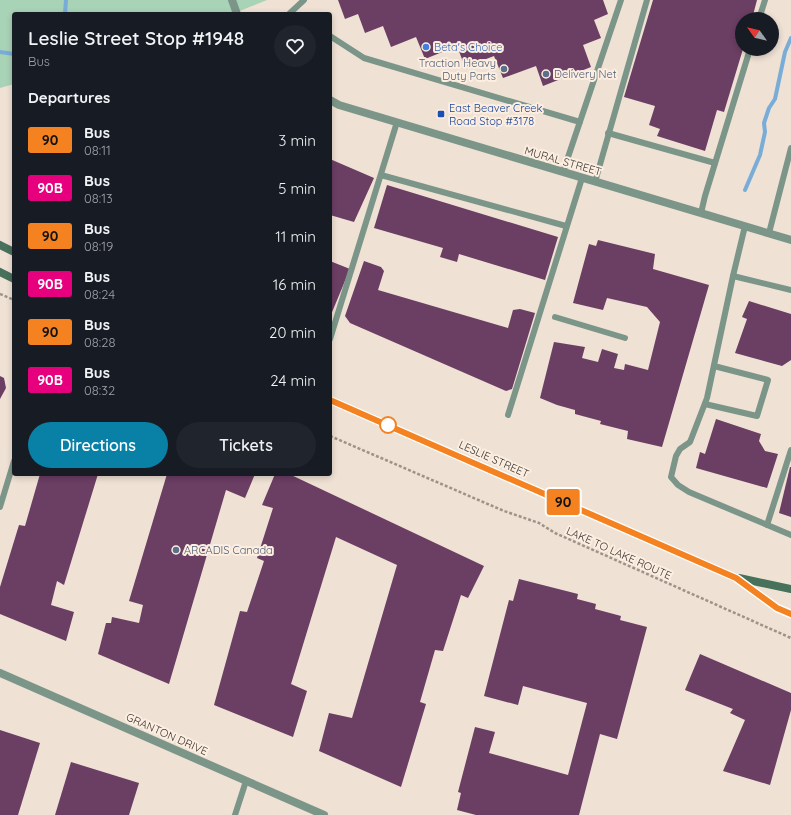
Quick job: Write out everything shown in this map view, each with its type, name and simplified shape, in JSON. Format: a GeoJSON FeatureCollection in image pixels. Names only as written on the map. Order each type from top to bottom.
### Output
{"type":"FeatureCollection","features":[{"type":"Feature","properties":{"kind":"main road"},"geometry":{"type":"LineString","coordinates":[[0,245],[12,251]]}},
{"type":"Feature","properties":{"kind":"main road"},"geometry":{"type":"LineString","coordinates":[[0,272],[12,278]]}},
{"type":"Feature","properties":{"kind":"main road","name":"LESLIE STREET"},"geometry":{"type":"LineString","coordinates":[[332,401],[736,578],[791,589]]}},
{"type":"Feature","properties":{"kind":"main road","name":"LESLIE STREET"},"geometry":{"type":"LineString","coordinates":[[736,578],[777,608],[791,614]]}},
{"type":"Feature","properties":{"kind":"street"},"geometry":{"type":"LineString","coordinates":[[232,0],[236,12]]}},
{"type":"Feature","properties":{"kind":"street","name":"MURAL STREET"},"geometry":{"type":"LineString","coordinates":[[332,101],[339,105],[791,240]]}},
{"type":"Feature","properties":{"kind":"street","name":"GRANTON DRIVE"},"geometry":{"type":"LineString","coordinates":[[0,673],[324,815]]}},
{"type":"Feature","properties":{"kind":"lane"},"geometry":{"type":"LineString","coordinates":[[293,12],[304,0]]}},
{"type":"Feature","properties":{"kind":"lane"},"geometry":{"type":"LineString","coordinates":[[563,172],[621,0]]}},
{"type":"Feature","properties":{"kind":"lane"},"geometry":{"type":"LineString","coordinates":[[595,182],[647,0]]}},
{"type":"Feature","properties":{"kind":"lane"},"geometry":{"type":"LineString","coordinates":[[761,12],[765,0]]}},
{"type":"Feature","properties":{"kind":"lane"},"geometry":{"type":"LineString","coordinates":[[332,37],[364,58],[580,122]]}},
{"type":"Feature","properties":{"kind":"lane"},"geometry":{"type":"LineString","coordinates":[[702,213],[715,163],[748,56]]}},
{"type":"Feature","properties":{"kind":"lane"},"geometry":{"type":"LineString","coordinates":[[332,333],[397,122]]}},
{"type":"Feature","properties":{"kind":"lane"},"geometry":{"type":"LineString","coordinates":[[608,133],[715,163]]}},
{"type":"Feature","properties":{"kind":"lane"},"geometry":{"type":"LineString","coordinates":[[769,233],[791,148]]}},
{"type":"Feature","properties":{"kind":"lane"},"geometry":{"type":"LineString","coordinates":[[381,175],[566,226]]}},
{"type":"Feature","properties":{"kind":"lane"},"geometry":{"type":"LineString","coordinates":[[508,414],[582,178]]}},
{"type":"Feature","properties":{"kind":"lane"},"geometry":{"type":"LineString","coordinates":[[745,226],[705,404],[690,442],[680,449],[676,456],[672,477],[678,485],[689,492],[791,535]]}},
{"type":"Feature","properties":{"kind":"lane"},"geometry":{"type":"LineString","coordinates":[[733,276],[791,290]]}},
{"type":"Feature","properties":{"kind":"lane"},"geometry":{"type":"LineString","coordinates":[[555,317],[625,338]]}},
{"type":"Feature","properties":{"kind":"lane"},"geometry":{"type":"LineString","coordinates":[[705,404],[757,416],[768,380],[714,366]]}},
{"type":"Feature","properties":{"kind":"lane"},"geometry":{"type":"LineString","coordinates":[[767,525],[791,450]]}},
{"type":"Feature","properties":{"kind":"lane"},"geometry":{"type":"LineString","coordinates":[[0,507],[12,468]]}},
{"type":"Feature","properties":{"kind":"lane"},"geometry":{"type":"LineString","coordinates":[[234,815],[246,781]]}},
{"type":"Feature","properties":{"kind":"path"},"geometry":{"type":"LineString","coordinates":[[0,294],[12,299]]}},
{"type":"Feature","properties":{"kind":"path","name":"LAKE TO LAKE ROUTE"},"geometry":{"type":"LineString","coordinates":[[332,437],[504,511],[539,523],[555,533],[791,638]]}},
{"type":"Feature","properties":{"kind":"green space"},"geometry":{"type":"Polygon","coordinates":[[[0,0],[267,0],[237,12],[12,12],[12,85],[0,88],[0,0]]]}},
{"type":"Feature","properties":{"kind":"building"},"geometry":{"type":"Polygon","coordinates":[[[338,0],[603,0],[608,14],[594,20],[601,38],[583,45],[591,67],[543,86],[536,66],[503,78],[494,56],[465,67],[457,46],[425,59],[416,37],[391,47],[383,26],[365,33],[358,14],[345,19],[338,0]]]}},
{"type":"Feature","properties":{"kind":"building"},"geometry":{"type":"Polygon","coordinates":[[[653,0],[757,0],[754,12],[735,12],[735,56],[741,56],[724,112],[717,110],[705,151],[657,136],[660,129],[649,125],[655,106],[624,97],[653,0]]]}},
{"type":"Feature","properties":{"kind":"building"},"geometry":{"type":"Polygon","coordinates":[[[332,160],[374,178],[354,222],[332,216],[332,160]]]}},
{"type":"Feature","properties":{"kind":"building"},"geometry":{"type":"Polygon","coordinates":[[[387,185],[558,237],[545,280],[459,254],[457,262],[440,257],[443,248],[374,228],[387,185]]]}},
{"type":"Feature","properties":{"kind":"building"},"geometry":{"type":"Polygon","coordinates":[[[598,240],[655,254],[653,269],[709,285],[662,447],[627,439],[628,431],[600,424],[601,421],[575,414],[575,410],[540,398],[554,342],[585,347],[582,358],[598,362],[602,349],[618,354],[614,368],[624,370],[625,364],[648,370],[660,322],[647,307],[607,298],[603,310],[573,303],[589,244],[596,246],[598,240]]]}},
{"type":"Feature","properties":{"kind":"building"},"geometry":{"type":"Polygon","coordinates":[[[364,261],[381,267],[384,271],[378,290],[508,328],[513,310],[520,309],[535,313],[512,389],[506,391],[350,323],[345,316],[364,261]]]}},
{"type":"Feature","properties":{"kind":"building"},"geometry":{"type":"Polygon","coordinates":[[[332,262],[350,269],[332,312],[332,262]]]}},
{"type":"Feature","properties":{"kind":"building"},"geometry":{"type":"Polygon","coordinates":[[[749,301],[791,314],[791,360],[782,366],[735,353],[747,319],[742,317],[749,301]]]}},
{"type":"Feature","properties":{"kind":"building"},"geometry":{"type":"Polygon","coordinates":[[[0,376],[4,378],[6,388],[0,399],[0,376]]]}},
{"type":"Feature","properties":{"kind":"building"},"geometry":{"type":"Polygon","coordinates":[[[716,419],[761,434],[759,441],[765,451],[778,454],[767,488],[696,468],[700,452],[705,454],[716,419]]]}},
{"type":"Feature","properties":{"kind":"building"},"geometry":{"type":"Polygon","coordinates":[[[791,467],[791,517],[779,513],[791,467]]]}},
{"type":"Feature","properties":{"kind":"building"},"geometry":{"type":"Polygon","coordinates":[[[39,476],[97,476],[64,585],[57,581],[51,605],[74,612],[66,641],[0,614],[0,587],[19,525],[25,526],[39,476]]]}},
{"type":"Feature","properties":{"kind":"building","name":"ARCADIS Canada"},"geometry":{"type":"Polygon","coordinates":[[[166,476],[254,476],[245,498],[226,490],[169,684],[98,654],[106,623],[111,623],[112,617],[139,623],[143,605],[129,601],[166,476]]]}},
{"type":"Feature","properties":{"kind":"building"},"geometry":{"type":"Polygon","coordinates":[[[274,476],[293,476],[484,566],[468,598],[461,595],[443,651],[435,650],[420,702],[426,704],[401,787],[319,751],[329,713],[352,718],[397,565],[336,537],[291,684],[307,691],[293,737],[214,705],[240,611],[247,612],[264,561],[257,558],[273,508],[262,505],[274,476]]]}},
{"type":"Feature","properties":{"kind":"building"},"geometry":{"type":"Polygon","coordinates":[[[519,579],[578,594],[577,599],[596,604],[595,609],[621,616],[620,620],[647,627],[617,739],[600,734],[579,815],[476,815],[457,810],[461,793],[458,792],[475,727],[495,732],[489,753],[568,775],[587,703],[523,686],[518,705],[484,696],[509,600],[513,601],[519,579]]]}},
{"type":"Feature","properties":{"kind":"building"},"geometry":{"type":"Polygon","coordinates":[[[700,654],[791,693],[791,710],[770,785],[723,771],[745,720],[730,713],[733,709],[685,690],[700,654]]]}},
{"type":"Feature","properties":{"kind":"building"},"geometry":{"type":"Polygon","coordinates":[[[0,730],[40,743],[18,815],[0,815],[0,730]]]}},
{"type":"Feature","properties":{"kind":"building"},"geometry":{"type":"Polygon","coordinates":[[[71,762],[139,783],[129,815],[55,815],[71,762]]]}},
{"type":"Feature","properties":{"kind":"waterway"},"geometry":{"type":"LineString","coordinates":[[65,12],[66,0]]}},
{"type":"Feature","properties":{"kind":"waterway"},"geometry":{"type":"LineString","coordinates":[[745,190],[760,155],[765,132],[764,123],[769,108],[775,99],[785,52],[791,38]]}},
{"type":"Feature","properties":{"kind":"waterway"},"geometry":{"type":"LineString","coordinates":[[0,52],[12,54]]}},
{"type":"Feature","properties":{"kind":"bus line","name":"90"},"geometry":{"type":"LineString","coordinates":[[332,401],[736,578],[777,608],[791,614]]}},
{"type":"Feature","properties":{"kind":"place","name":"Beta's Choice"},"geometry":{"type":"Point","coordinates":[426,47]}},
{"type":"Feature","properties":{"kind":"place","name":"Traction Heavy Duty Parts"},"geometry":{"type":"Point","coordinates":[504,69]}},
{"type":"Feature","properties":{"kind":"place","name":"Delivery Net"},"geometry":{"type":"Point","coordinates":[546,74]}},
{"type":"Feature","properties":{"kind":"place","name":"East Beaver Creek Road Stop #3178"},"geometry":{"type":"Point","coordinates":[441,114]}},
{"type":"Feature","properties":{"kind":"place","name":"ARCADIS Canada"},"geometry":{"type":"Point","coordinates":[176,550]}}]}
